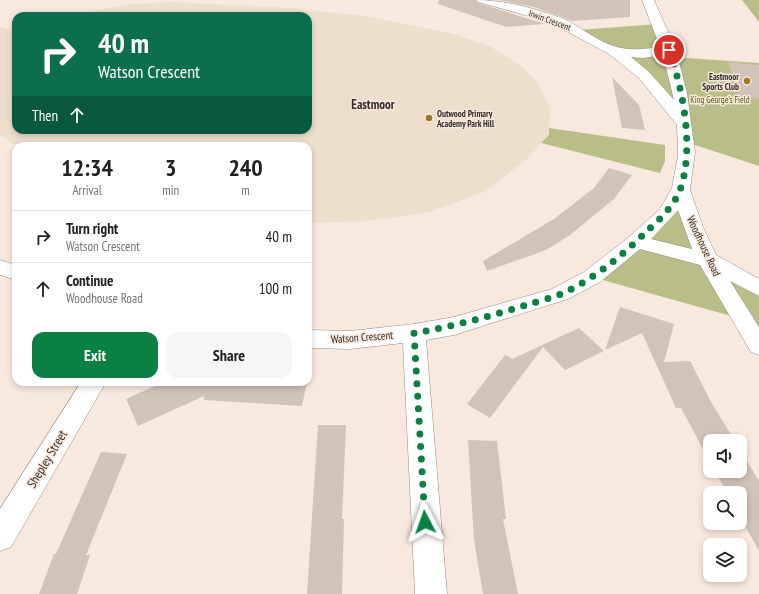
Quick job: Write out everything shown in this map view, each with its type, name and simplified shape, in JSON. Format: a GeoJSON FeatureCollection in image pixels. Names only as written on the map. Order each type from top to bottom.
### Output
{"type":"FeatureCollection","features":[{"type":"Feature","properties":{"kind":"street","name":"Irwin Crescent"},"geometry":{"type":"LineString","coordinates":[[482,0],[562,22],[614,51],[634,65],[657,86],[686,126]]}},
{"type":"Feature","properties":{"kind":"street","name":"Woodhouse Road"},"geometry":{"type":"LineString","coordinates":[[648,0],[669,50],[680,89],[686,126],[686,164],[681,188],[691,222],[708,260],[759,346]]}},
{"type":"Feature","properties":{"kind":"street","name":"Irwin Crescent"},"geometry":{"type":"LineString","coordinates":[[614,51],[643,54],[669,50]]}},
{"type":"Feature","properties":{"kind":"street","name":"Watson Crescent"},"geometry":{"type":"LineString","coordinates":[[312,339],[350,340],[414,333],[454,326],[560,294],[592,277],[636,242],[667,212],[681,188]]}},
{"type":"Feature","properties":{"kind":"street"},"geometry":{"type":"LineString","coordinates":[[636,242],[708,260],[759,288]]}},
{"type":"Feature","properties":{"kind":"street"},"geometry":{"type":"LineString","coordinates":[[0,266],[12,271]]}},
{"type":"Feature","properties":{"kind":"street"},"geometry":{"type":"LineString","coordinates":[[414,333],[431,594]]}},
{"type":"Feature","properties":{"kind":"street","name":"Shepley Street"},"geometry":{"type":"LineString","coordinates":[[0,536],[92,386]]}},
{"type":"Feature","properties":{"kind":"shaded area","name":"Outwood Primary Academy Park Hill"},"geometry":{"type":"Polygon","coordinates":[[[172,2],[287,8],[365,16],[450,33],[489,46],[519,64],[538,83],[550,108],[549,135],[525,161],[484,192],[429,212],[368,221],[312,223],[312,142],[12,142],[0,135],[0,27],[12,30],[12,134],[312,134],[312,12],[87,12],[134,4],[172,2]]]}},
{"type":"Feature","properties":{"kind":"green space"},"geometry":{"type":"Polygon","coordinates":[[[742,0],[759,0],[759,22],[742,0]]]}},
{"type":"Feature","properties":{"kind":"green space","name":"King George's Field"},"geometry":{"type":"Polygon","coordinates":[[[659,24],[672,57],[759,63],[759,166],[686,142],[686,126],[657,87],[577,30],[659,24]]]}},
{"type":"Feature","properties":{"kind":"green space"},"geometry":{"type":"Polygon","coordinates":[[[549,128],[665,145],[665,161],[660,173],[541,143],[549,135],[549,128]]]}},
{"type":"Feature","properties":{"kind":"green space"},"geometry":{"type":"Polygon","coordinates":[[[681,188],[708,260],[759,288],[759,346],[742,319],[592,277],[681,188]]]}},
{"type":"Feature","properties":{"kind":"building"},"geometry":{"type":"Polygon","coordinates":[[[439,0],[475,0],[478,3],[545,24],[506,27],[438,4],[439,0]]]}},
{"type":"Feature","properties":{"kind":"building"},"geometry":{"type":"Polygon","coordinates":[[[498,0],[630,0],[630,17],[572,21],[534,7],[498,0]]]}},
{"type":"Feature","properties":{"kind":"building","name":"Eastmoor Sports Club"},"geometry":{"type":"Polygon","coordinates":[[[728,62],[759,65],[759,99],[740,97],[728,62]]]}},
{"type":"Feature","properties":{"kind":"building"},"geometry":{"type":"Polygon","coordinates":[[[612,77],[639,105],[645,130],[622,128],[612,77]]]}},
{"type":"Feature","properties":{"kind":"building"},"geometry":{"type":"Polygon","coordinates":[[[609,168],[632,175],[614,199],[570,235],[546,250],[487,271],[483,261],[554,219],[594,188],[609,168]]]}},
{"type":"Feature","properties":{"kind":"building"},"geometry":{"type":"Polygon","coordinates":[[[620,307],[674,324],[664,362],[690,361],[711,402],[731,434],[703,434],[703,449],[681,408],[676,408],[642,333],[605,350],[620,307]]]}},
{"type":"Feature","properties":{"kind":"building"},"geometry":{"type":"Polygon","coordinates":[[[579,328],[604,351],[565,370],[543,347],[490,418],[467,404],[505,355],[512,359],[579,328]]]}},
{"type":"Feature","properties":{"kind":"building"},"geometry":{"type":"Polygon","coordinates":[[[155,386],[306,386],[302,406],[204,400],[204,396],[138,426],[126,399],[155,386]]]}},
{"type":"Feature","properties":{"kind":"building"},"geometry":{"type":"Polygon","coordinates":[[[318,425],[346,425],[342,519],[344,519],[342,594],[307,594],[318,425]]]}},
{"type":"Feature","properties":{"kind":"building"},"geometry":{"type":"Polygon","coordinates":[[[468,440],[497,441],[506,519],[503,519],[518,594],[483,594],[474,540],[468,440]]]}},
{"type":"Feature","properties":{"kind":"building"},"geometry":{"type":"Polygon","coordinates":[[[101,452],[127,454],[86,555],[90,555],[77,594],[39,594],[54,554],[56,554],[101,452]]]}},
{"type":"Feature","properties":{"kind":"building"},"geometry":{"type":"Polygon","coordinates":[[[747,461],[759,481],[759,551],[747,530],[747,486],[723,486],[719,478],[747,478],[747,461]]]}},
{"type":"Feature","properties":{"kind":"place","name":"Eastmoor Sports Club"},"geometry":{"type":"Point","coordinates":[747,81]}},
{"type":"Feature","properties":{"kind":"place","name":"Outwood Primary Academy Park Hill"},"geometry":{"type":"Point","coordinates":[429,118]}},
{"type":"Feature","properties":{"kind":"district","name":"Eastmoor"},"geometry":{"type":"Point","coordinates":[373,104]}},
{"type":"Feature","properties":{"kind":"route"},"geometry":{"type":"LineString","coordinates":[[425,522],[414,333],[454,326],[560,294],[592,277],[636,242],[667,212],[681,188],[687,151],[686,126],[680,89],[669,50]]}}]}
